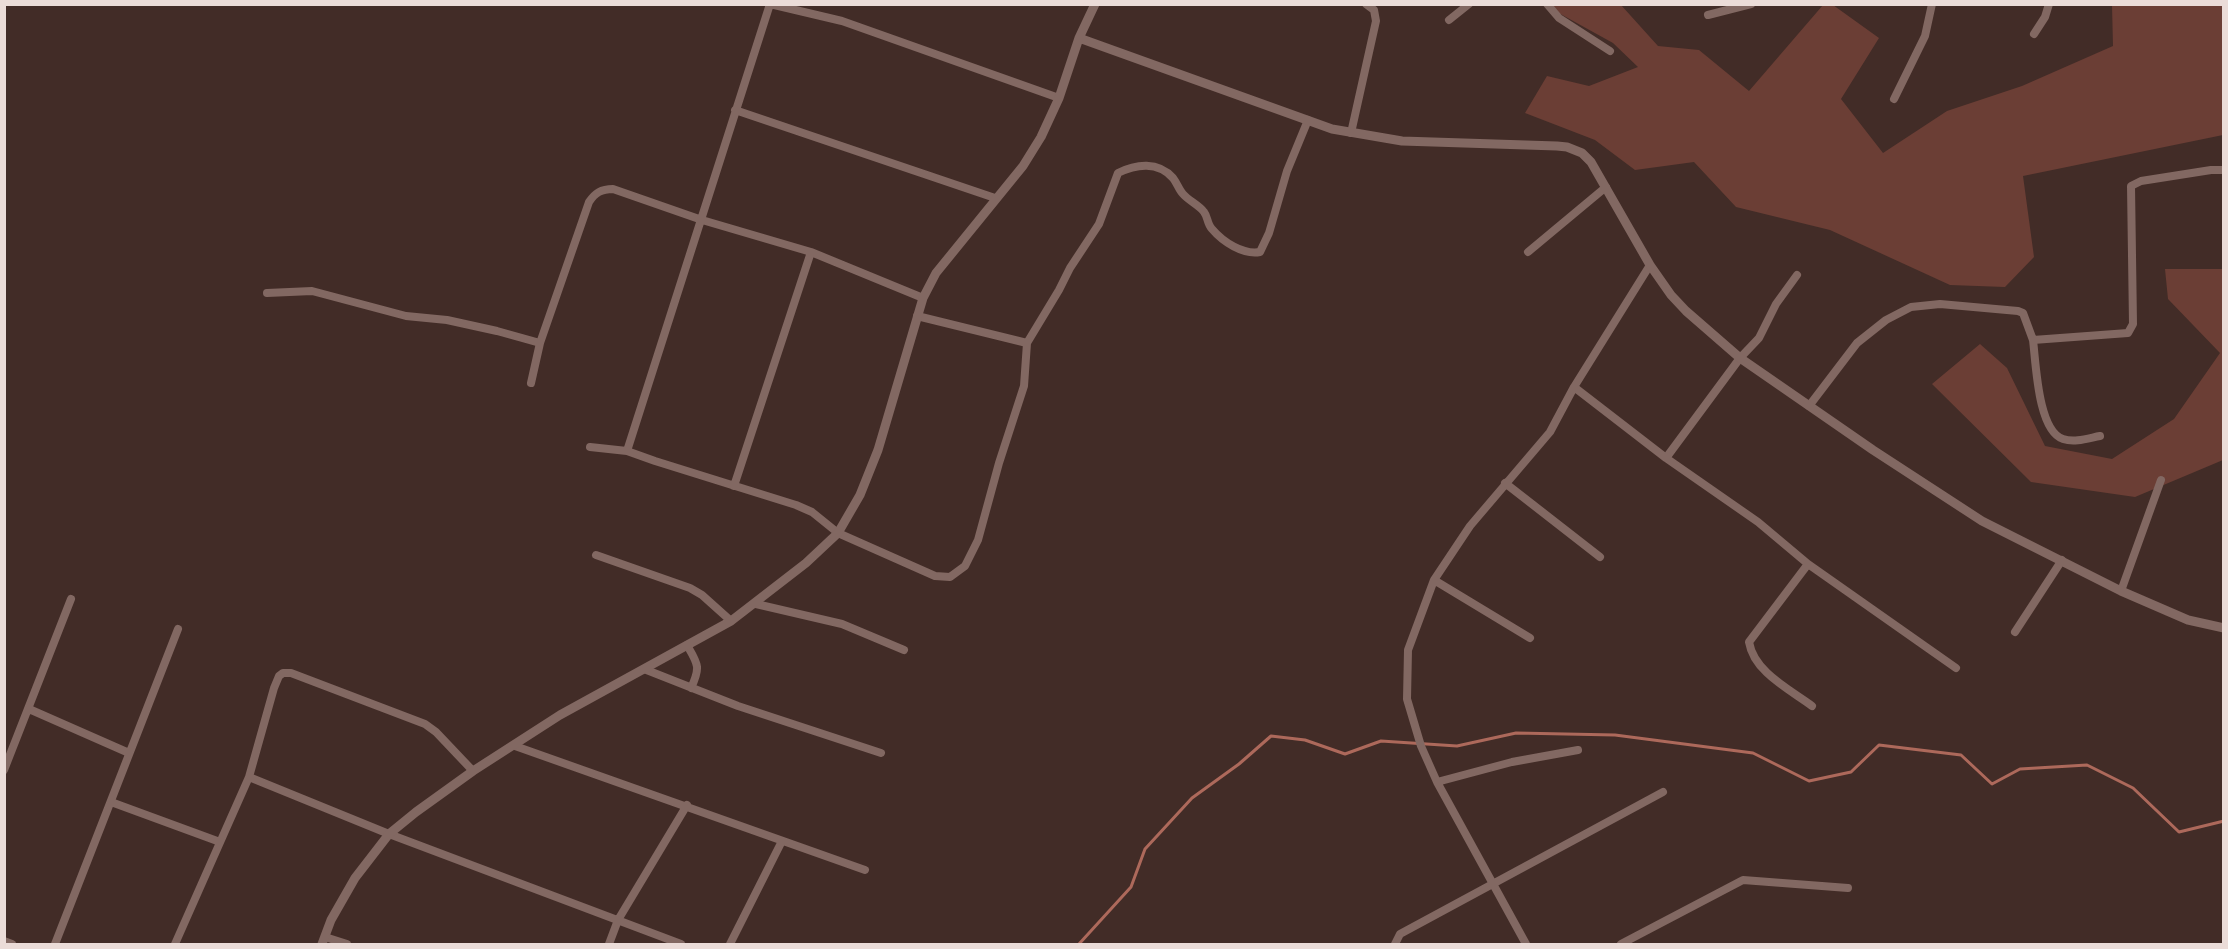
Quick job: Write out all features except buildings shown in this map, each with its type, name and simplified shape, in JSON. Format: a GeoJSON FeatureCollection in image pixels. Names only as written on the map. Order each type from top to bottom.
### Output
{"type":"FeatureCollection","features":[{"type":"Feature","properties":{"kind":"street"},"geometry":{"type":"LineString","coordinates":[[627,450],[770,4],[842,21],[1059,98]]}},
{"type":"Feature","properties":{"kind":"street"},"geometry":{"type":"LineString","coordinates":[[347,945],[323,940],[331,920],[355,878],[389,834],[473,771],[560,715],[731,621],[756,604],[806,563],[838,533],[860,495],[878,450],[923,298],[936,273],[1023,166],[1041,137],[1059,98],[1078,38],[1095,4]]}},
{"type":"Feature","properties":{"kind":"street"},"geometry":{"type":"LineString","coordinates":[[1351,133],[1376,21],[1374,10],[1366,4]]}},
{"type":"Feature","properties":{"kind":"street"},"geometry":{"type":"LineString","coordinates":[[1449,20],[1469,4]]}},
{"type":"Feature","properties":{"kind":"street"},"geometry":{"type":"LineString","coordinates":[[1547,4],[1560,18],[1610,51]]}},
{"type":"Feature","properties":{"kind":"street"},"geometry":{"type":"LineString","coordinates":[[1708,15],[1751,4]]}},
{"type":"Feature","properties":{"kind":"street"},"geometry":{"type":"LineString","coordinates":[[1894,99],[1925,36],[1932,4]]}},
{"type":"Feature","properties":{"kind":"street"},"geometry":{"type":"LineString","coordinates":[[2034,34],[2049,4]]}},
{"type":"Feature","properties":{"kind":"street"},"geometry":{"type":"LineString","coordinates":[[1078,38],[1332,129],[1402,141],[1567,147],[1582,153],[1591,162],[1650,265],[1671,295],[1740,358],[1969,513],[2121,591],[2188,620],[2223,628]]}},
{"type":"Feature","properties":{"kind":"street"},"geometry":{"type":"LineString","coordinates":[[735,110],[995,198]]}},
{"type":"Feature","properties":{"kind":"street"},"geometry":{"type":"LineString","coordinates":[[590,447],[627,450],[812,512],[838,533],[935,576],[950,577],[965,566],[978,540],[999,463],[1022,396],[1028,344],[1070,268],[1099,224],[1118,173],[1149,164],[1166,173],[1171,176],[1181,192],[1206,214],[1212,229],[1231,244],[1248,253],[1260,252],[1269,233],[1287,171],[1308,120]]}},
{"type":"Feature","properties":{"kind":"street"},"geometry":{"type":"LineString","coordinates":[[2033,340],[2128,333],[2133,324],[2131,186],[2141,181],[2223,170]]}},
{"type":"Feature","properties":{"kind":"street"},"geometry":{"type":"LineString","coordinates":[[1528,252],[1606,188]]}},
{"type":"Feature","properties":{"kind":"street"},"geometry":{"type":"LineString","coordinates":[[531,383],[540,344],[589,202],[594,194],[606,189],[613,189],[702,220],[812,252],[923,298]]}},
{"type":"Feature","properties":{"kind":"street"},"geometry":{"type":"LineString","coordinates":[[734,486],[812,252]]}},
{"type":"Feature","properties":{"kind":"street"},"geometry":{"type":"LineString","coordinates":[[1526,945],[1437,782],[1420,742],[1407,699],[1408,650],[1434,580],[1470,526],[1550,432],[1574,387],[1650,265]]}},
{"type":"Feature","properties":{"kind":"street"},"geometry":{"type":"LineString","coordinates":[[1666,458],[1740,358],[1759,338],[1776,304],[1797,275]]}},
{"type":"Feature","properties":{"kind":"street"},"geometry":{"type":"LineString","coordinates":[[267,293],[312,291],[406,316],[447,320],[497,331],[540,344]]}},
{"type":"Feature","properties":{"kind":"street"},"geometry":{"type":"LineString","coordinates":[[1809,406],[1857,343],[1886,320],[1915,305],[1958,305],[2018,311],[2023,313],[2033,340],[2040,398],[2050,429],[2061,439],[2073,441],[2100,436]]}},
{"type":"Feature","properties":{"kind":"street"},"geometry":{"type":"LineString","coordinates":[[917,316],[1028,344]]}},
{"type":"Feature","properties":{"kind":"street"},"geometry":{"type":"LineString","coordinates":[[1574,387],[1666,458],[1758,522],[1808,564],[1956,668]]}},
{"type":"Feature","properties":{"kind":"street"},"geometry":{"type":"LineString","coordinates":[[2121,591],[2161,480]]}},
{"type":"Feature","properties":{"kind":"street"},"geometry":{"type":"LineString","coordinates":[[1506,483],[1600,557]]}},
{"type":"Feature","properties":{"kind":"street"},"geometry":{"type":"LineString","coordinates":[[596,555],[690,588],[702,595],[731,621]]}},
{"type":"Feature","properties":{"kind":"street"},"geometry":{"type":"LineString","coordinates":[[2015,632],[2062,560]]}},
{"type":"Feature","properties":{"kind":"street"},"geometry":{"type":"LineString","coordinates":[[1808,564],[1749,642],[1754,659],[1812,706]]}},
{"type":"Feature","properties":{"kind":"street"},"geometry":{"type":"LineString","coordinates":[[1434,580],[1530,638]]}},
{"type":"Feature","properties":{"kind":"street"},"geometry":{"type":"LineString","coordinates":[[4,770],[71,599]]}},
{"type":"Feature","properties":{"kind":"street"},"geometry":{"type":"LineString","coordinates":[[756,604],[842,624],[904,650]]}},
{"type":"Feature","properties":{"kind":"street"},"geometry":{"type":"LineString","coordinates":[[55,945],[178,629]]}},
{"type":"Feature","properties":{"kind":"street"},"geometry":{"type":"LineString","coordinates":[[687,645],[698,663],[698,671],[691,688]]}},
{"type":"Feature","properties":{"kind":"street"},"geometry":{"type":"LineString","coordinates":[[644,669],[738,706],[881,753]]}},
{"type":"Feature","properties":{"kind":"street"},"geometry":{"type":"LineString","coordinates":[[176,945],[249,777],[279,676],[287,672],[424,724],[436,732],[473,771]]}},
{"type":"Feature","properties":{"kind":"street"},"geometry":{"type":"LineString","coordinates":[[29,709],[129,753]]}},
{"type":"Feature","properties":{"kind":"street"},"geometry":{"type":"LineString","coordinates":[[515,746],[687,805],[865,870]]}},
{"type":"Feature","properties":{"kind":"street"},"geometry":{"type":"LineString","coordinates":[[1437,782],[1490,770],[1512,762],[1578,750]]}},
{"type":"Feature","properties":{"kind":"street"},"geometry":{"type":"LineString","coordinates":[[249,777],[389,834],[681,945]]}},
{"type":"Feature","properties":{"kind":"street"},"geometry":{"type":"LineString","coordinates":[[1395,945],[1400,934],[1663,792]]}},
{"type":"Feature","properties":{"kind":"street"},"geometry":{"type":"LineString","coordinates":[[111,802],[220,842]]}},
{"type":"Feature","properties":{"kind":"street"},"geometry":{"type":"LineString","coordinates":[[609,945],[618,920],[687,805]]}},
{"type":"Feature","properties":{"kind":"street"},"geometry":{"type":"LineString","coordinates":[[730,945],[782,841]]}},
{"type":"Feature","properties":{"kind":"street"},"geometry":{"type":"LineString","coordinates":[[1621,945],[1743,880],[1848,888]]}},
{"type":"Feature","properties":{"kind":"street"},"geometry":{"type":"LineString","coordinates":[[4,941],[12,945]]}},
{"type":"Feature","properties":{"kind":"shaded area"},"geometry":{"type":"Polygon","coordinates":[[[1621,5],[1658,46],[1699,50],[1749,91],[1823,5],[1833,5],[1879,38],[1841,99],[1883,153],[1947,111],[2022,86],[2113,46],[2112,5],[2223,5],[2223,135],[2023,176],[2034,257],[2005,287],[1950,285],[1830,230],[1736,207],[1694,162],[1635,170],[1595,140],[1525,113],[1547,76],[1589,86],[1638,67],[1613,43],[1546,6],[1621,5]]]}},
{"type":"Feature","properties":{"kind":"shaded area"},"geometry":{"type":"Polygon","coordinates":[[[2165,269],[2223,269],[2223,460],[2135,497],[2031,482],[1932,384],[1980,344],[2007,368],[2045,446],[2112,459],[2174,419],[2220,353],[2168,299],[2165,269]]]}},
{"type":"Feature","properties":{"kind":"waterway"},"geometry":{"type":"LineString","coordinates":[[1079,944],[1131,887],[1145,849],[1192,798],[1239,764],[1271,736],[1305,740],[1345,754],[1381,741],[1457,746],[1516,733],[1615,735],[1753,753],[1809,781],[1851,772],[1879,745],[1961,755],[1992,784],[2020,769],[2087,765],[2133,788],[2179,832],[2224,821]]}}]}
